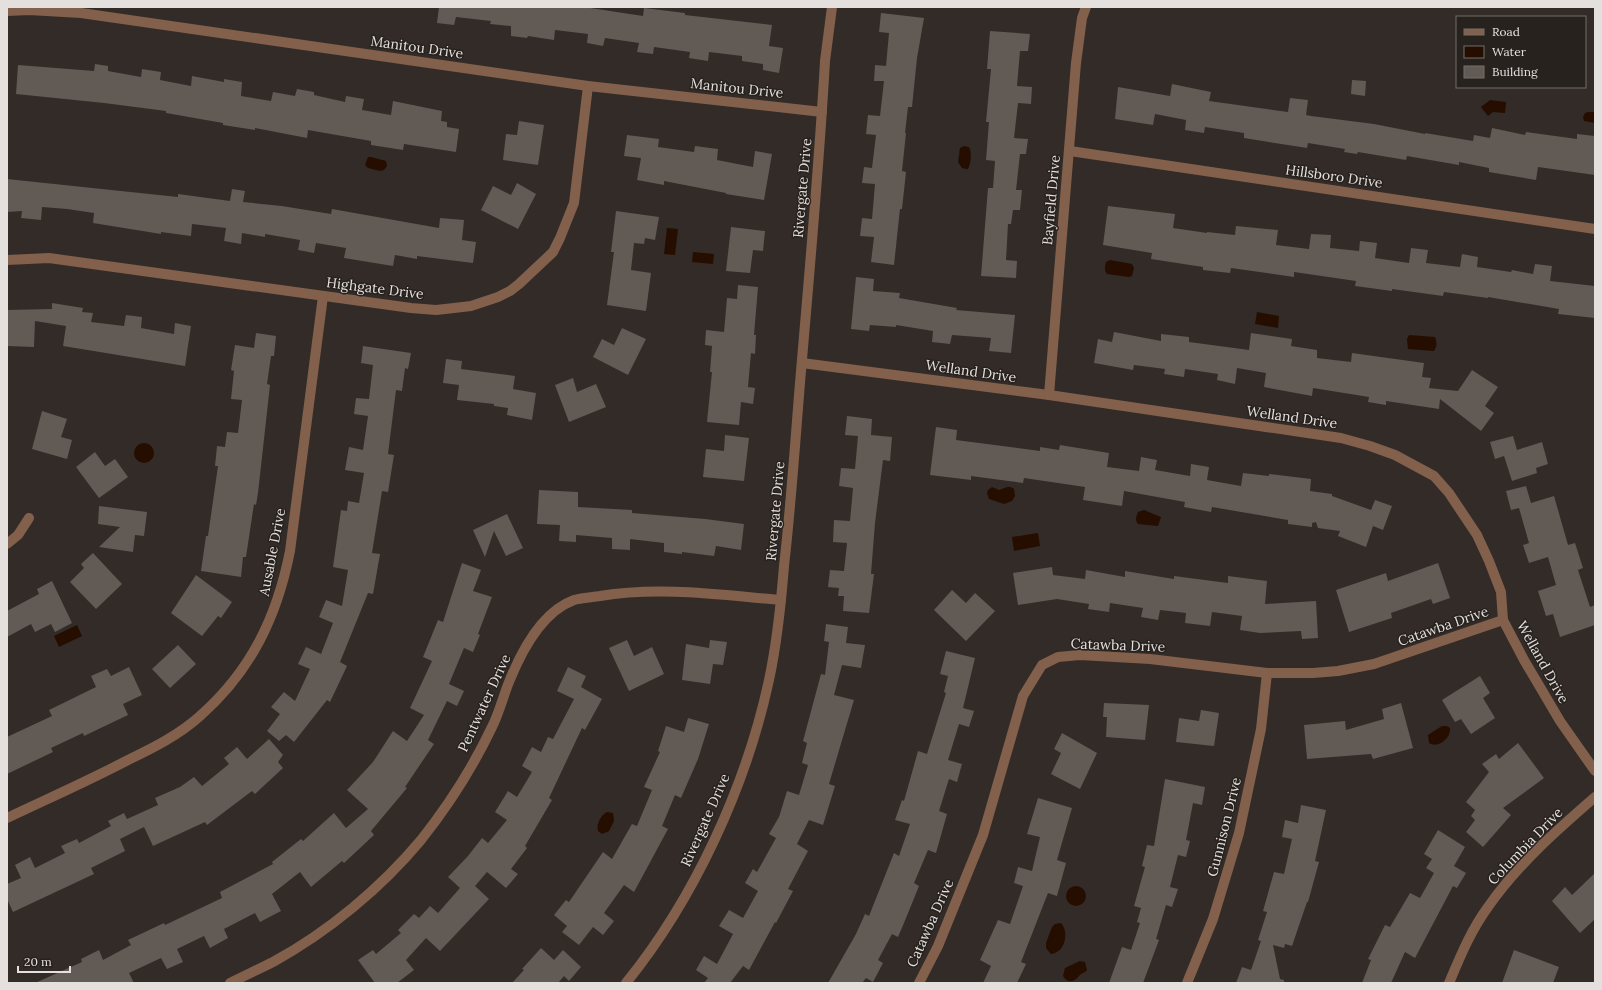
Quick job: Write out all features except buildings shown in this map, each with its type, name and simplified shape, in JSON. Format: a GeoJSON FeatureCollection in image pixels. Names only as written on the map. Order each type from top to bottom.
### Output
{"type":"FeatureCollection","features":[{"type":"Feature","properties":{"kind":"street","name":"Rivergate Drive"},"geometry":{"type":"LineString","coordinates":[[626,983],[642,963],[684,898],[711,848],[742,772],[759,724],[769,679],[781,600],[789,521],[825,61],[832,7]]}},
{"type":"Feature","properties":{"kind":"street","name":"Bayfield Drive"},"geometry":{"type":"LineString","coordinates":[[1049,396],[1076,63],[1082,18],[1086,7]]}},
{"type":"Feature","properties":{"kind":"street","name":"Manitou Drive"},"geometry":{"type":"LineString","coordinates":[[7,11],[29,10],[81,13],[588,86],[822,112]]}},
{"type":"Feature","properties":{"kind":"street","name":"Highgate Drive"},"geometry":{"type":"LineString","coordinates":[[7,260],[49,258],[436,310],[471,306],[498,297],[510,291],[553,252],[574,203],[588,86]]}},
{"type":"Feature","properties":{"kind":"street","name":"Hillsboro Drive"},"geometry":{"type":"LineString","coordinates":[[1070,151],[1595,229]]}},
{"type":"Feature","properties":{"kind":"street","name":"Ausable Drive"},"geometry":{"type":"LineString","coordinates":[[7,818],[151,749],[179,731],[199,717],[212,704],[232,682],[259,643],[277,602],[285,576],[290,551],[323,296]]}},
{"type":"Feature","properties":{"kind":"street","name":"Welland Drive"},"geometry":{"type":"LineString","coordinates":[[802,363],[1049,396],[1342,438],[1395,455],[1434,476],[1449,493],[1477,535],[1501,592],[1503,620],[1524,660],[1560,721],[1595,771]]}},
{"type":"Feature","properties":{"kind":"street"},"geometry":{"type":"LineString","coordinates":[[7,544],[18,535],[29,518]]}},
{"type":"Feature","properties":{"kind":"street","name":"Pentwater Drive"},"geometry":{"type":"LineString","coordinates":[[230,983],[274,962],[310,939],[335,921],[397,868],[422,838],[470,767],[493,726],[509,681],[524,650],[541,625],[558,609],[574,600],[619,592],[648,590],[781,600]]}},
{"type":"Feature","properties":{"kind":"street","name":"Catawba Drive"},"geometry":{"type":"LineString","coordinates":[[919,983],[938,946],[983,835],[1023,696],[1042,665],[1058,657],[1080,655],[1125,657],[1267,673],[1319,673],[1374,664],[1503,620]]}},
{"type":"Feature","properties":{"kind":"street","name":"Gunnison Drive"},"geometry":{"type":"LineString","coordinates":[[1187,983],[1213,920],[1239,832],[1261,729],[1267,673]]}},
{"type":"Feature","properties":{"kind":"street","name":"Columbia Drive"},"geometry":{"type":"LineString","coordinates":[[1449,983],[1470,936],[1492,901],[1536,850],[1595,797]]}},
{"type":"Feature","properties":{"kind":"water"},"geometry":{"type":"Polygon","coordinates":[[[1490,100],[1506,102],[1505,113],[1493,112],[1488,116],[1481,107],[1490,100]]]}},
{"type":"Feature","properties":{"kind":"water"},"geometry":{"type":"Polygon","coordinates":[[[1595,112],[1595,123],[1584,121],[1583,117],[1585,113],[1595,112]]]}},
{"type":"Feature","properties":{"kind":"water"},"geometry":{"type":"Polygon","coordinates":[[[964,146],[969,147],[971,152],[968,169],[962,168],[958,162],[960,148],[964,146]]]}},
{"type":"Feature","properties":{"kind":"water"},"geometry":{"type":"Polygon","coordinates":[[[368,157],[386,161],[387,166],[384,170],[380,171],[368,168],[365,165],[368,157]]]}},
{"type":"Feature","properties":{"kind":"water"},"geometry":{"type":"Polygon","coordinates":[[[667,228],[678,229],[675,255],[664,254],[667,228]]]}},
{"type":"Feature","properties":{"kind":"water"},"geometry":{"type":"Polygon","coordinates":[[[693,252],[714,254],[713,264],[692,262],[693,252]]]}},
{"type":"Feature","properties":{"kind":"water"},"geometry":{"type":"Polygon","coordinates":[[[1110,260],[1132,264],[1134,268],[1132,276],[1129,277],[1107,274],[1105,270],[1106,262],[1110,260]]]}},
{"type":"Feature","properties":{"kind":"water"},"geometry":{"type":"Polygon","coordinates":[[[1257,312],[1279,316],[1278,328],[1255,324],[1257,312]]]}},
{"type":"Feature","properties":{"kind":"water"},"geometry":{"type":"Polygon","coordinates":[[[1409,335],[1435,337],[1436,348],[1434,351],[1408,349],[1407,339],[1409,335]]]}},
{"type":"Feature","properties":{"kind":"water"},"geometry":{"type":"Polygon","coordinates":[[[140,443],[148,443],[154,449],[154,457],[148,463],[140,463],[134,457],[134,449],[140,443]]]}},
{"type":"Feature","properties":{"kind":"water"},"geometry":{"type":"Polygon","coordinates":[[[992,487],[999,490],[1010,487],[1014,489],[1015,496],[1012,501],[1004,504],[989,499],[987,493],[992,487]]]}},
{"type":"Feature","properties":{"kind":"water"},"geometry":{"type":"Polygon","coordinates":[[[1144,510],[1161,517],[1158,526],[1138,524],[1136,518],[1138,512],[1144,510]]]}},
{"type":"Feature","properties":{"kind":"water"},"geometry":{"type":"Polygon","coordinates":[[[1038,533],[1040,546],[1014,551],[1012,537],[1038,533]]]}},
{"type":"Feature","properties":{"kind":"water"},"geometry":{"type":"Polygon","coordinates":[[[77,625],[82,636],[59,647],[54,636],[77,625]]]}},
{"type":"Feature","properties":{"kind":"water"},"geometry":{"type":"Polygon","coordinates":[[[1442,726],[1447,726],[1450,728],[1450,732],[1446,739],[1440,744],[1436,745],[1429,743],[1428,735],[1442,726]]]}},
{"type":"Feature","properties":{"kind":"water"},"geometry":{"type":"Polygon","coordinates":[[[607,812],[613,813],[614,821],[609,831],[602,834],[598,831],[598,823],[601,817],[607,812]]]}},
{"type":"Feature","properties":{"kind":"water"},"geometry":{"type":"Polygon","coordinates":[[[1076,886],[1083,889],[1086,896],[1083,903],[1076,906],[1069,903],[1066,896],[1069,889],[1076,886]]]}},
{"type":"Feature","properties":{"kind":"water"},"geometry":{"type":"Polygon","coordinates":[[[1061,923],[1065,932],[1064,942],[1056,953],[1051,954],[1046,948],[1046,943],[1052,927],[1055,924],[1061,923]]]}},
{"type":"Feature","properties":{"kind":"water"},"geometry":{"type":"Polygon","coordinates":[[[1080,961],[1085,962],[1087,970],[1073,981],[1065,979],[1063,976],[1065,968],[1080,961]]]}}]}
